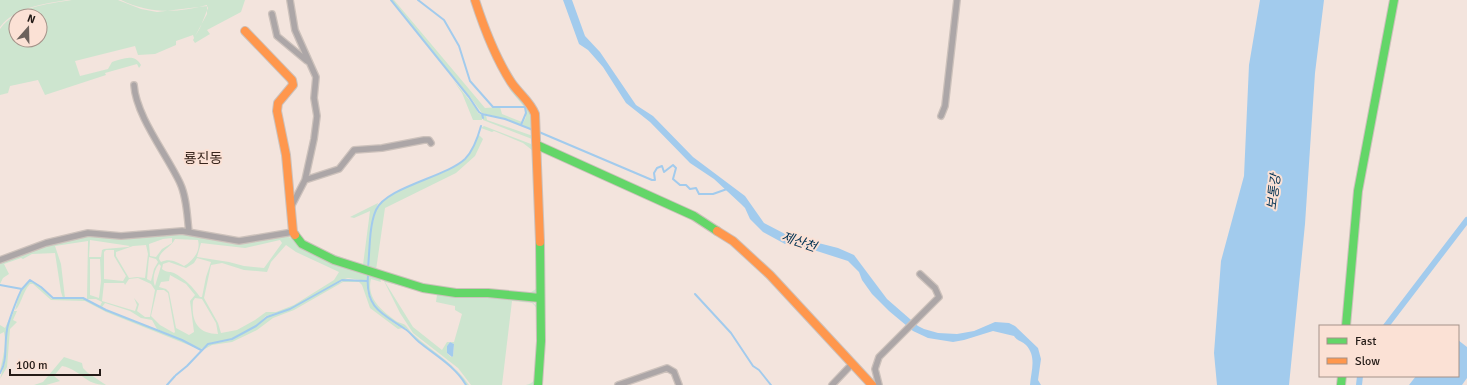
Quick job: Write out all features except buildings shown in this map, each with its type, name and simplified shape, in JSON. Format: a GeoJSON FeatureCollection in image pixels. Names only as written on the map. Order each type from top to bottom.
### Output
{"type":"FeatureCollection","features":[{"type":"Feature","properties":{"kind":"street"},"geometry":{"type":"LineString","coordinates":[[290,0],[295,30],[316,77],[314,98],[316,124],[305,180],[290,209]]}},
{"type":"Feature","properties":{"kind":"street"},"geometry":{"type":"LineString","coordinates":[[475,0],[504,70],[515,88],[533,106],[537,145],[541,266],[541,341],[538,385]]}},
{"type":"Feature","properties":{"kind":"street"},"geometry":{"type":"LineString","coordinates":[[941,116],[945,106],[957,0]]}},
{"type":"Feature","properties":{"kind":"street"},"geometry":{"type":"LineString","coordinates":[[1346,325],[1358,191],[1394,0]]}},
{"type":"Feature","properties":{"kind":"street"},"geometry":{"type":"LineString","coordinates":[[272,14],[277,36],[309,63]]}},
{"type":"Feature","properties":{"kind":"street"},"geometry":{"type":"LineString","coordinates":[[245,31],[292,80],[293,85],[278,103],[277,111],[286,155],[293,232],[302,244],[334,260],[400,282],[442,291],[540,298]]}},
{"type":"Feature","properties":{"kind":"street"},"geometry":{"type":"LineString","coordinates":[[134,85],[146,121],[185,195],[189,232]]}},
{"type":"Feature","properties":{"kind":"street"},"geometry":{"type":"LineString","coordinates":[[305,180],[339,169],[354,150],[382,148],[424,140],[429,140],[431,143]]}},
{"type":"Feature","properties":{"kind":"street"},"geometry":{"type":"LineString","coordinates":[[537,145],[694,216],[733,241],[770,275],[872,385]]}},
{"type":"Feature","properties":{"kind":"street"},"geometry":{"type":"LineString","coordinates":[[0,260],[46,243],[76,237],[82,234],[95,233],[121,236],[176,230],[239,242],[293,232]]}},
{"type":"Feature","properties":{"kind":"street"},"geometry":{"type":"LineString","coordinates":[[879,385],[875,369],[879,357],[939,297],[935,288],[920,274]]}},
{"type":"Feature","properties":{"kind":"street"},"geometry":{"type":"LineString","coordinates":[[832,385],[852,364]]}},
{"type":"Feature","properties":{"kind":"street"},"geometry":{"type":"LineString","coordinates":[[618,385],[667,368],[674,372],[679,385]]}},
{"type":"Feature","properties":{"kind":"green space"},"geometry":{"type":"Polygon","coordinates":[[[0,0],[67,0],[30,8],[8,8],[8,19],[0,27],[0,0]]]}},
{"type":"Feature","properties":{"kind":"green space"},"geometry":{"type":"Polygon","coordinates":[[[72,0],[118,0],[141,9],[157,12],[207,6],[208,8],[200,28],[194,38],[193,35],[176,41],[176,45],[155,54],[138,55],[135,46],[75,61],[80,76],[108,69],[112,62],[124,58],[132,58],[138,61],[141,65],[139,68],[137,64],[105,73],[106,75],[45,95],[38,80],[10,86],[8,93],[0,95],[0,29],[8,21],[8,48],[48,48],[48,8],[32,8],[72,0]]]}},
{"type":"Feature","properties":{"kind":"green space"},"geometry":{"type":"Polygon","coordinates":[[[121,0],[245,0],[241,12],[207,30],[210,34],[195,43],[193,40],[207,14],[207,5],[185,10],[164,11],[142,8],[121,0]]]}},
{"type":"Feature","properties":{"kind":"green space"},"geometry":{"type":"Polygon","coordinates":[[[391,0],[394,0],[485,108],[500,107],[502,114],[522,122],[521,125],[482,113],[391,0]]]}},
{"type":"Feature","properties":{"kind":"green space"},"geometry":{"type":"Polygon","coordinates":[[[471,0],[473,0],[497,59],[512,87],[532,110],[534,130],[522,125],[526,117],[526,109],[510,90],[471,0]]]}},
{"type":"Feature","properties":{"kind":"green space"},"geometry":{"type":"Polygon","coordinates":[[[453,80],[476,108],[478,113],[482,115],[482,120],[473,120],[462,93],[453,80]]]}},
{"type":"Feature","properties":{"kind":"green space"},"geometry":{"type":"Polygon","coordinates":[[[483,114],[486,115],[487,120],[533,136],[532,139],[483,120],[483,114]]]}},
{"type":"Feature","properties":{"kind":"green space"},"geometry":{"type":"Polygon","coordinates":[[[484,126],[531,144],[534,148],[540,276],[538,290],[532,295],[522,297],[492,292],[439,289],[408,282],[368,269],[373,221],[377,209],[383,201],[393,194],[446,171],[466,159],[479,135],[483,139],[475,156],[456,173],[385,208],[376,270],[426,285],[449,289],[528,294],[536,289],[539,278],[532,150],[523,143],[494,131],[492,132],[481,128],[484,126]]]}},
{"type":"Feature","properties":{"kind":"green space"},"geometry":{"type":"Polygon","coordinates":[[[378,203],[373,220],[367,268],[336,258],[306,243],[305,241],[322,250],[363,265],[370,211],[354,218],[350,217],[378,203]]]}},
{"type":"Feature","properties":{"kind":"green space"},"geometry":{"type":"Polygon","coordinates":[[[177,233],[233,244],[247,243],[275,237],[289,237],[314,255],[380,278],[381,282],[371,279],[371,292],[376,303],[397,322],[405,325],[413,334],[455,369],[412,336],[407,329],[399,326],[374,306],[368,289],[368,276],[367,281],[348,278],[342,280],[290,309],[266,316],[256,326],[231,339],[210,343],[201,349],[157,329],[152,320],[141,318],[130,311],[105,303],[102,307],[100,306],[102,302],[96,299],[87,299],[88,241],[55,246],[61,264],[65,298],[63,298],[61,292],[55,253],[32,254],[23,259],[21,258],[4,264],[9,274],[3,278],[0,284],[0,262],[45,246],[85,236],[125,239],[177,233]],[[172,238],[163,239],[149,244],[150,256],[156,257],[162,249],[172,243],[172,238]],[[175,239],[161,253],[159,259],[161,262],[170,260],[184,266],[196,255],[199,244],[198,240],[175,239]],[[90,240],[89,257],[101,257],[102,250],[104,249],[130,246],[90,240]],[[280,240],[245,248],[201,243],[197,257],[244,266],[264,268],[282,243],[280,240]],[[146,245],[133,246],[116,252],[116,256],[129,278],[145,278],[148,254],[146,245]],[[286,245],[271,262],[267,272],[244,270],[222,263],[211,265],[204,298],[218,323],[221,333],[237,330],[266,312],[276,312],[294,305],[334,280],[339,272],[296,252],[286,245]],[[106,250],[104,252],[104,279],[123,281],[126,276],[114,256],[114,250],[106,250]],[[149,257],[147,279],[151,281],[154,269],[158,262],[156,259],[149,257]],[[197,258],[194,263],[186,268],[169,262],[163,264],[162,269],[174,273],[182,278],[200,297],[202,297],[211,262],[197,258]],[[90,259],[90,295],[99,298],[101,281],[100,259],[90,259]],[[159,264],[155,272],[155,286],[161,266],[159,264]],[[170,275],[169,281],[161,282],[159,287],[166,289],[169,292],[176,328],[189,335],[194,332],[190,301],[195,295],[186,284],[170,275]],[[138,278],[129,279],[125,285],[124,283],[104,283],[102,301],[135,311],[137,305],[134,298],[139,304],[137,311],[145,317],[150,317],[155,290],[151,284],[138,278]],[[157,290],[151,316],[160,325],[174,333],[175,332],[168,293],[164,290],[157,290]],[[195,298],[193,301],[194,320],[200,329],[205,332],[218,334],[216,323],[202,299],[195,298]]]}},
{"type":"Feature","properties":{"kind":"green space"},"geometry":{"type":"Polygon","coordinates":[[[348,279],[367,282],[368,294],[375,307],[387,318],[403,328],[398,329],[370,308],[362,285],[359,282],[343,282],[294,310],[273,318],[257,330],[232,342],[212,345],[201,351],[210,344],[232,340],[256,326],[267,317],[290,309],[348,279]]]}},
{"type":"Feature","properties":{"kind":"green space"},"geometry":{"type":"Polygon","coordinates":[[[383,279],[414,288],[449,294],[531,301],[538,307],[540,315],[540,352],[536,380],[533,385],[526,385],[534,380],[537,359],[539,319],[535,305],[532,303],[512,301],[502,385],[471,385],[458,368],[413,333],[400,313],[383,279]],[[385,282],[413,327],[442,350],[447,342],[454,342],[462,314],[455,310],[455,306],[436,302],[437,295],[385,282]],[[450,342],[447,346],[447,353],[451,357],[453,356],[454,344],[450,342]]]}},
{"type":"Feature","properties":{"kind":"green space"},"geometry":{"type":"Polygon","coordinates":[[[30,281],[41,287],[52,299],[83,298],[106,310],[182,340],[201,350],[106,312],[85,301],[51,300],[33,284],[30,284],[25,291],[17,309],[15,310],[20,292],[30,281]]]}},
{"type":"Feature","properties":{"kind":"green space"},"geometry":{"type":"Polygon","coordinates":[[[13,311],[7,328],[5,358],[0,372],[5,337],[4,332],[0,334],[0,325],[5,328],[13,311]]]}},
{"type":"Feature","properties":{"kind":"green space"},"geometry":{"type":"Polygon","coordinates":[[[14,311],[17,311],[13,320],[17,322],[10,329],[7,367],[0,379],[6,358],[7,328],[14,311]]]}},
{"type":"Feature","properties":{"kind":"green space"},"geometry":{"type":"Polygon","coordinates":[[[64,357],[82,363],[83,368],[88,373],[106,385],[93,383],[69,368],[62,366],[54,376],[60,381],[46,385],[34,385],[43,382],[64,357]]]}},
{"type":"Feature","properties":{"kind":"green space"},"geometry":{"type":"Polygon","coordinates":[[[455,369],[457,371],[469,385],[467,385],[455,369]]]}},
{"type":"Feature","properties":{"kind":"water","name":"제산천"},"geometry":{"type":"Polygon","coordinates":[[[563,0],[572,0],[585,36],[600,52],[636,105],[653,116],[693,157],[745,196],[764,223],[787,235],[838,248],[854,255],[887,299],[918,326],[924,329],[938,333],[957,334],[974,331],[995,322],[1009,323],[1015,326],[1038,348],[1041,359],[1038,380],[1041,385],[1030,385],[1032,364],[1031,354],[1026,345],[1014,336],[993,331],[953,342],[928,338],[913,331],[889,311],[872,294],[862,280],[859,272],[848,261],[795,244],[785,244],[763,232],[750,219],[745,208],[741,204],[714,179],[690,163],[650,122],[626,103],[603,67],[588,50],[579,44],[563,0]]]}},
{"type":"Feature","properties":{"kind":"water","name":"보통강"},"geometry":{"type":"Polygon","coordinates":[[[1260,0],[1324,0],[1315,73],[1305,224],[1289,385],[1217,385],[1214,353],[1221,261],[1244,176],[1249,65],[1260,0]]]}},
{"type":"Feature","properties":{"kind":"water"},"geometry":{"type":"Polygon","coordinates":[[[1459,341],[1467,347],[1467,378],[1462,385],[1409,385],[1415,377],[1459,377],[1459,341]]]}},
{"type":"Feature","properties":{"kind":"water"},"geometry":{"type":"Polygon","coordinates":[[[450,342],[454,344],[452,357],[447,353],[447,346],[450,342]]]}},
{"type":"Feature","properties":{"kind":"waterway"},"geometry":{"type":"LineString","coordinates":[[391,0],[482,114]]}},
{"type":"Feature","properties":{"kind":"waterway"},"geometry":{"type":"LineString","coordinates":[[418,0],[444,20],[459,46],[470,81],[493,107],[525,107],[526,113],[521,125]]}},
{"type":"Feature","properties":{"kind":"waterway"},"geometry":{"type":"LineString","coordinates":[[483,118],[482,114],[505,119],[533,130]]}},
{"type":"Feature","properties":{"kind":"waterway"},"geometry":{"type":"LineString","coordinates":[[368,267],[372,223],[376,210],[382,202],[391,195],[444,171],[465,159],[473,148],[481,126]]}},
{"type":"Feature","properties":{"kind":"waterway"},"geometry":{"type":"LineString","coordinates":[[539,132],[652,180],[655,180],[654,173],[657,168],[662,166],[664,172],[673,165],[676,168],[673,179],[680,185],[686,185],[690,189],[696,188],[699,194],[713,194],[727,189]]}},
{"type":"Feature","properties":{"kind":"waterway"},"geometry":{"type":"LineString","coordinates":[[1387,325],[1467,220]]}},
{"type":"Feature","properties":{"kind":"waterway"},"geometry":{"type":"LineString","coordinates":[[368,276],[369,296],[377,309],[407,330],[419,342],[451,366],[466,385]]}},
{"type":"Feature","properties":{"kind":"waterway"},"geometry":{"type":"LineString","coordinates":[[0,285],[22,289],[30,280],[41,287],[53,298],[83,298],[106,310],[182,340],[201,350]]}},
{"type":"Feature","properties":{"kind":"waterway"},"geometry":{"type":"LineString","coordinates":[[176,375],[208,344],[232,339],[256,326],[267,317],[290,309],[342,280],[367,281]]}},
{"type":"Feature","properties":{"kind":"waterway"},"geometry":{"type":"LineString","coordinates":[[0,373],[5,358],[8,327],[13,309],[22,289]]}},
{"type":"Feature","properties":{"kind":"waterway"},"geometry":{"type":"LineString","coordinates":[[695,294],[731,333],[753,366],[759,370],[771,385]]}},
{"type":"Feature","properties":{"kind":"waterway"},"geometry":{"type":"LineString","coordinates":[[167,385],[175,376]]}},
{"type":"Feature","properties":{"kind":"waterway"},"geometry":{"type":"LineString","coordinates":[[1359,385],[1360,377]]}},
{"type":"Feature","properties":{"kind":"traffic: fast"},"geometry":{"type":"LineString","coordinates":[[1346,325],[1358,191],[1394,0]]}},
{"type":"Feature","properties":{"kind":"traffic: fast"},"geometry":{"type":"LineString","coordinates":[[537,145],[694,216],[717,231]]}},
{"type":"Feature","properties":{"kind":"traffic: fast"},"geometry":{"type":"LineString","coordinates":[[295,235],[302,244],[334,260],[423,288],[456,293],[488,293],[540,298]]}},
{"type":"Feature","properties":{"kind":"traffic: fast"},"geometry":{"type":"LineString","coordinates":[[538,385],[541,341],[540,242]]}},
{"type":"Feature","properties":{"kind":"traffic: fast"},"geometry":{"type":"LineString","coordinates":[[1341,385],[1342,377]]}},
{"type":"Feature","properties":{"kind":"traffic: slow"},"geometry":{"type":"LineString","coordinates":[[475,0],[486,32],[500,63],[511,82],[530,105],[535,114],[540,242]]}},
{"type":"Feature","properties":{"kind":"traffic: slow"},"geometry":{"type":"LineString","coordinates":[[245,31],[292,80],[293,85],[278,103],[277,111],[286,155],[293,232],[295,235]]}},
{"type":"Feature","properties":{"kind":"traffic: slow"},"geometry":{"type":"LineString","coordinates":[[717,231],[733,241],[770,275],[872,385]]}},
{"type":"Feature","properties":{"kind":"district","name":"룡진동"},"geometry":{"type":"Point","coordinates":[203,158]}}]}
